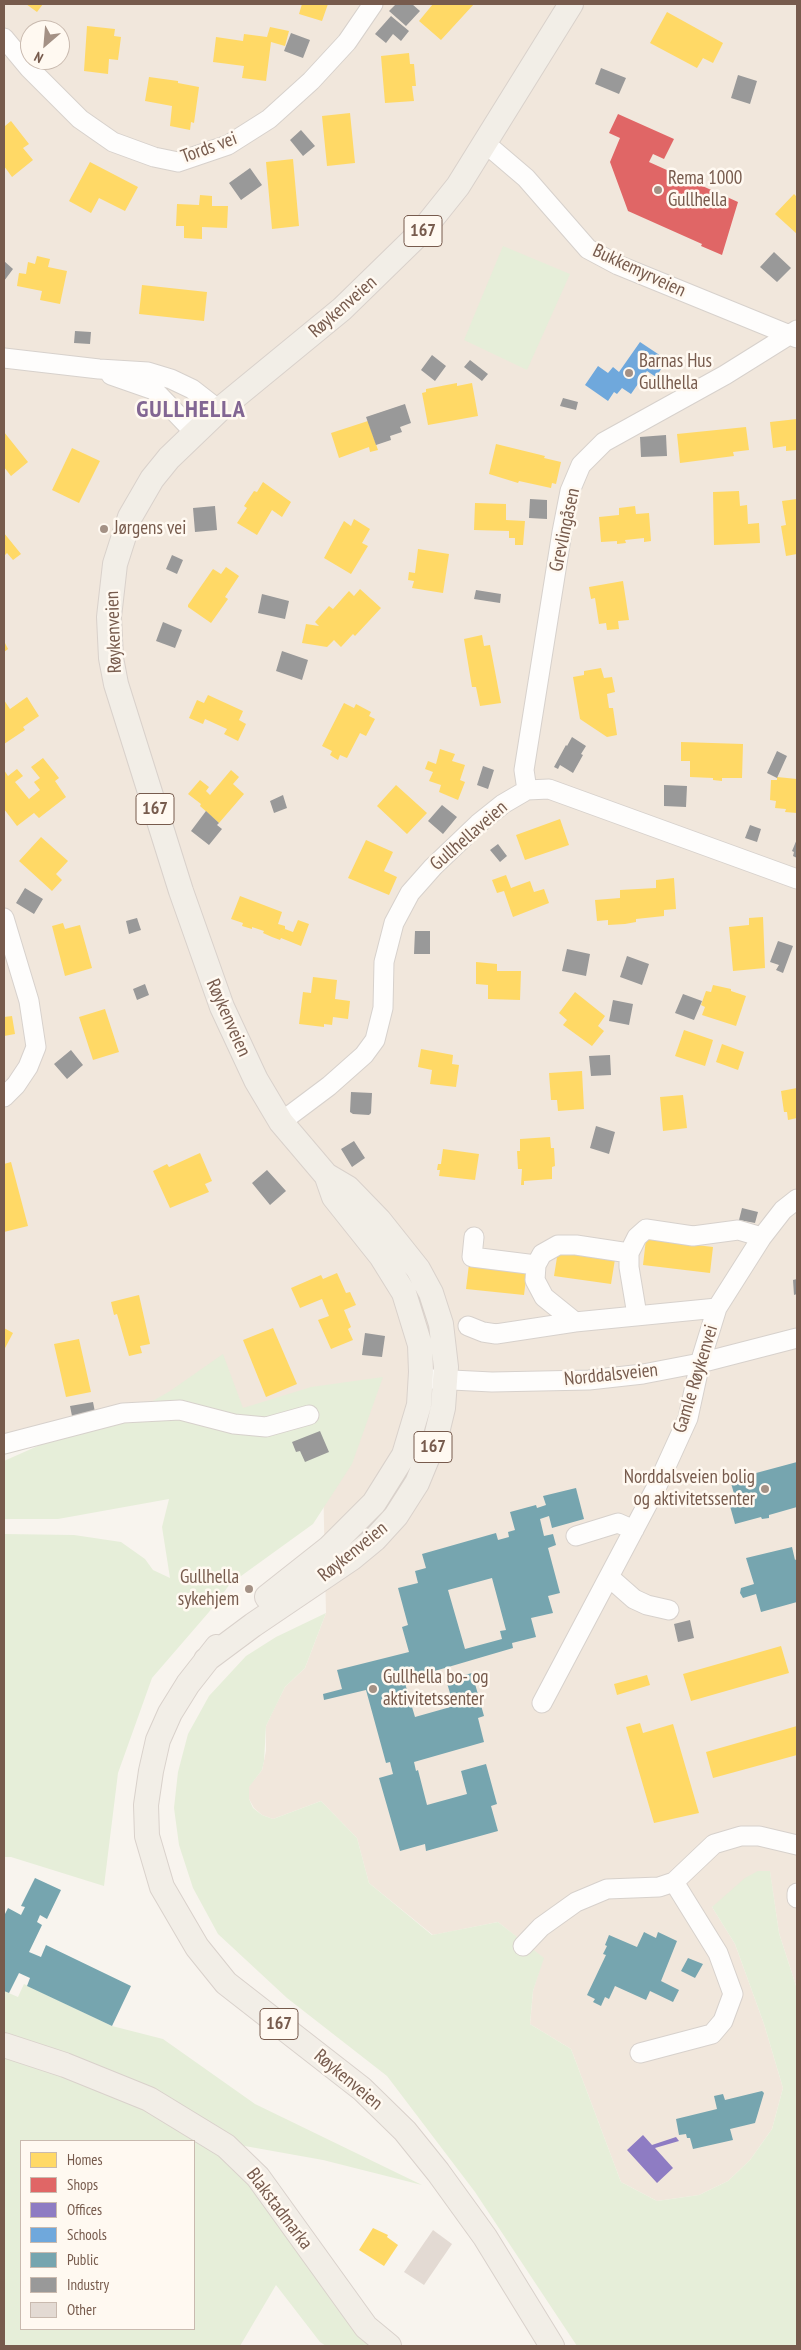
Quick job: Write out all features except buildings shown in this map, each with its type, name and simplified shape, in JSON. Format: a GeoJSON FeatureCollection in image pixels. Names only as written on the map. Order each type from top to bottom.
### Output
{"type":"FeatureCollection","features":[{"type":"Feature","properties":{"kind":"main road","name":"Røykenveien"},"geometry":{"type":"LineString","coordinates":[[206,1660],[253,1625],[352,1558],[375,1539],[396,1516],[417,1483],[431,1451],[438,1430],[446,1380],[441,1324],[431,1293],[418,1269],[392,1234],[348,1188],[326,1175],[281,1122],[249,1065],[207,969],[121,704],[111,658],[111,594],[115,564],[130,517],[152,479],[169,458],[220,410],[335,315],[401,254],[452,194],[571,4]]}},
{"type":"Feature","properties":{"kind":"main road","name":"Røykenveien"},"geometry":{"type":"LineString","coordinates":[[326,1175],[334,1197],[381,1256],[404,1293],[417,1331],[421,1379],[419,1405],[404,1455],[395,1473],[374,1503],[329,1548],[251,1611],[224,1638],[188,1684],[170,1713],[158,1740],[146,1805],[147,1836],[162,1888],[197,1947],[226,1983],[362,2089],[405,2131],[438,2172],[485,2237],[548,2345]]}},
{"type":"Feature","properties":{"kind":"main road","name":"Blakstadmarka"},"geometry":{"type":"LineString","coordinates":[[4,2045],[65,2065],[148,2099],[226,2146],[258,2176],[356,2315],[370,2332],[389,2346]]}},
{"type":"Feature","properties":{"kind":"street","name":"Tords vei"},"geometry":{"type":"LineString","coordinates":[[4,38],[29,68],[80,119],[113,142],[154,158],[178,162],[228,145],[269,119],[311,81],[347,42],[372,4]]}},
{"type":"Feature","properties":{"kind":"street","name":"Bukkemyrveien"},"geometry":{"type":"LineString","coordinates":[[485,143],[526,178],[588,249],[618,265],[795,334]]}},
{"type":"Feature","properties":{"kind":"street","name":"Grevlingåsen"},"geometry":{"type":"LineString","coordinates":[[527,790],[524,770],[562,532],[570,491],[581,465],[604,442],[726,375],[795,334]]}},
{"type":"Feature","properties":{"kind":"street"},"geometry":{"type":"LineString","coordinates":[[4,358],[99,369],[148,372],[171,379],[192,389],[220,410]]}},
{"type":"Feature","properties":{"kind":"street"},"geometry":{"type":"LineString","coordinates":[[99,369],[154,390],[195,433]]}},
{"type":"Feature","properties":{"kind":"street","name":"Gullhellaveien"},"geometry":{"type":"LineString","coordinates":[[281,1122],[329,1086],[364,1054],[375,1040],[383,1008],[384,962],[394,923],[410,893],[433,867],[478,824],[503,804],[527,790],[549,789],[797,879]]}},
{"type":"Feature","properties":{"kind":"street"},"geometry":{"type":"LineString","coordinates":[[4,918],[29,1001],[36,1047],[28,1067],[16,1085],[4,1098]]}},
{"type":"Feature","properties":{"kind":"street","name":"Gamle Røykenvei"},"geometry":{"type":"LineString","coordinates":[[542,1704],[657,1486],[688,1418],[700,1363],[717,1308],[762,1237],[783,1210],[797,1199]]}},
{"type":"Feature","properties":{"kind":"street"},"geometry":{"type":"LineString","coordinates":[[636,1315],[629,1267],[629,1253],[637,1237],[646,1229],[693,1236],[738,1230],[762,1237]]}},
{"type":"Feature","properties":{"kind":"street"},"geometry":{"type":"LineString","coordinates":[[474,1237],[472,1257],[536,1265]]}},
{"type":"Feature","properties":{"kind":"street"},"geometry":{"type":"LineString","coordinates":[[575,1322],[544,1297],[535,1280],[536,1265],[542,1254],[558,1245],[576,1245],[629,1253]]}},
{"type":"Feature","properties":{"kind":"street"},"geometry":{"type":"LineString","coordinates":[[468,1326],[483,1332],[496,1334],[575,1322],[717,1308]]}},
{"type":"Feature","properties":{"kind":"street","name":"Norddalsveien"},"geometry":{"type":"LineString","coordinates":[[421,1379],[492,1382],[589,1380],[643,1374],[700,1363],[797,1338]]}},
{"type":"Feature","properties":{"kind":"street"},"geometry":{"type":"LineString","coordinates":[[4,1444],[123,1413],[180,1410],[234,1424],[266,1427],[309,1415]]}},
{"type":"Feature","properties":{"kind":"street"},"geometry":{"type":"LineString","coordinates":[[576,1536],[618,1523],[634,1530]]}},
{"type":"Feature","properties":{"kind":"street"},"geometry":{"type":"LineString","coordinates":[[609,1577],[634,1599],[647,1605],[669,1610]]}},
{"type":"Feature","properties":{"kind":"street"},"geometry":{"type":"LineString","coordinates":[[522,1946],[540,1928],[576,1902],[607,1889],[659,1887],[674,1882],[714,1844],[741,1836],[759,1836],[797,1845]]}},
{"type":"Feature","properties":{"kind":"street"},"geometry":{"type":"LineString","coordinates":[[640,2053],[712,2034],[723,2021],[733,1994],[718,1953],[674,1882]]}},
{"type":"Feature","properties":{"kind":"street"},"geometry":{"type":"LineString","coordinates":[[797,1893],[797,1898]]}},
{"type":"Feature","properties":{"kind":"shaded area"},"geometry":{"type":"Polygon","coordinates":[[[4,4],[797,4],[797,1989],[779,1933],[770,1872],[712,1907],[735,1944],[764,2024],[783,2088],[772,2129],[750,2160],[728,2181],[699,2195],[657,2201],[621,2182],[571,2049],[530,2024],[533,1991],[543,1958],[498,1922],[433,1935],[369,1883],[357,1838],[321,1801],[273,1819],[262,1815],[254,1808],[249,1799],[249,1786],[262,1770],[266,1751],[266,1726],[285,1687],[305,1668],[326,1613],[322,1434],[4,1436],[4,4]]]}},
{"type":"Feature","properties":{"kind":"green space"},"geometry":{"type":"Polygon","coordinates":[[[503,246],[570,274],[527,370],[464,340],[503,246]]]}},
{"type":"Feature","properties":{"kind":"green space"},"geometry":{"type":"Polygon","coordinates":[[[223,1354],[243,1408],[311,1387],[383,1377],[352,1464],[313,1524],[230,1584],[209,1612],[152,1678],[118,1773],[104,1886],[11,1857],[4,1857],[4,1534],[74,1535],[121,1542],[145,1559],[153,1570],[170,1578],[162,1527],[169,1499],[58,1519],[4,1519],[4,1461],[58,1437],[111,1425],[170,1391],[223,1354]]]}},
{"type":"Feature","properties":{"kind":"green space"},"geometry":{"type":"Polygon","coordinates":[[[326,1613],[305,1668],[285,1687],[266,1726],[262,1770],[249,1787],[249,1799],[253,1808],[262,1815],[273,1819],[321,1801],[357,1838],[369,1883],[432,1935],[498,1922],[544,1958],[533,1991],[530,2024],[571,2049],[621,2182],[657,2201],[699,2195],[728,2181],[750,2160],[772,2129],[783,2088],[764,2024],[735,1944],[712,1907],[745,1878],[758,1871],[770,1871],[779,1933],[797,1989],[797,2346],[577,2346],[475,2192],[387,2076],[287,1998],[218,1934],[193,1888],[179,1845],[174,1808],[178,1772],[188,1734],[209,1696],[246,1656],[276,1637],[326,1613]]]}},
{"type":"Feature","properties":{"kind":"green space"},"geometry":{"type":"Polygon","coordinates":[[[24,1984],[112,2026],[163,2039],[255,2104],[422,2185],[323,2160],[228,2143],[4,2033],[4,1991],[18,1997],[24,1984]]]}},
{"type":"Feature","properties":{"kind":"green space"},"geometry":{"type":"Polygon","coordinates":[[[4,2044],[146,2102],[220,2151],[391,2346],[326,2346],[320,2342],[276,2285],[240,2346],[4,2346],[4,2044]]]}},
{"type":"Feature","properties":{"kind":"place","name":"Rema 1000 Gullhella"},"geometry":{"type":"Point","coordinates":[658,190]}},
{"type":"Feature","properties":{"kind":"place","name":"Barnas Hus Gullhella"},"geometry":{"type":"Point","coordinates":[629,373]}},
{"type":"Feature","properties":{"kind":"place","name":"Jørgens vei"},"geometry":{"type":"Point","coordinates":[104,529]}},
{"type":"Feature","properties":{"kind":"place","name":"Norddalsveien bolig og aktivitetssenter"},"geometry":{"type":"Point","coordinates":[765,1489]}},
{"type":"Feature","properties":{"kind":"place","name":"Gullhella sykehjem"},"geometry":{"type":"Point","coordinates":[249,1589]}},
{"type":"Feature","properties":{"kind":"place","name":"Gullhella bo- og aktivitetssenter"},"geometry":{"type":"Point","coordinates":[373,1689]}},
{"type":"Feature","properties":{"kind":"district","name":"GULLHELLA"},"geometry":{"type":"Point","coordinates":[191,410]}}]}
